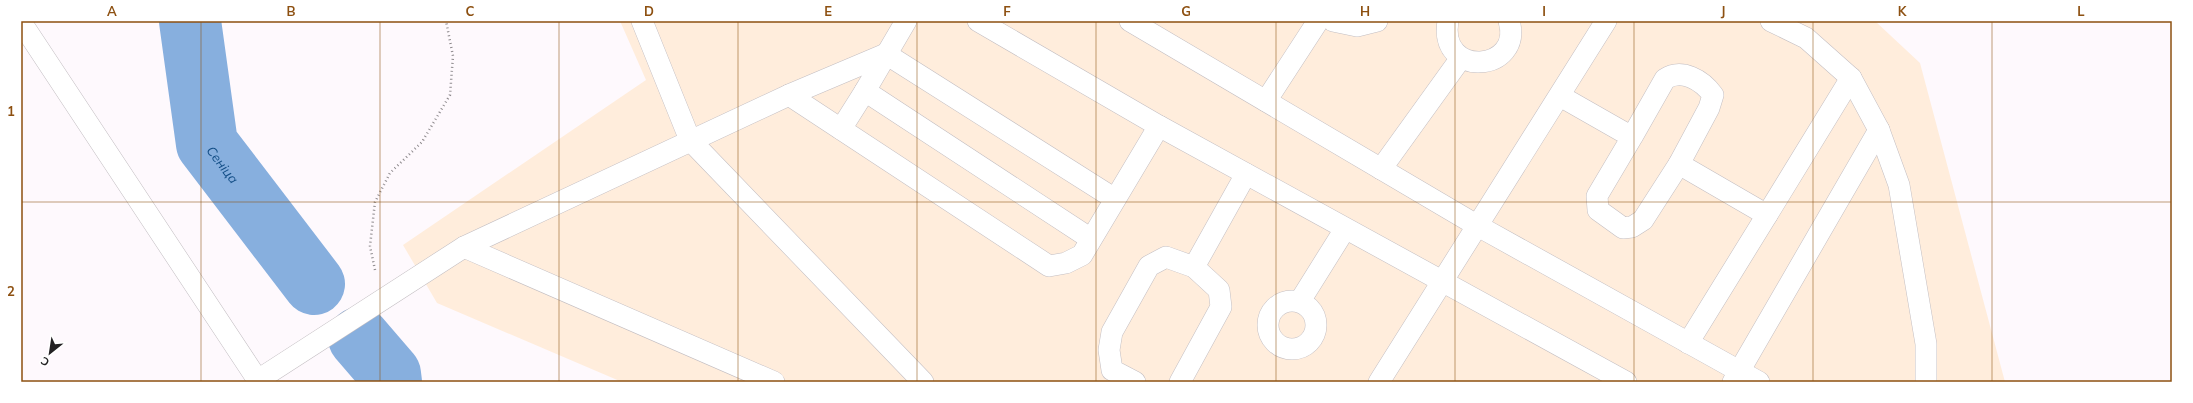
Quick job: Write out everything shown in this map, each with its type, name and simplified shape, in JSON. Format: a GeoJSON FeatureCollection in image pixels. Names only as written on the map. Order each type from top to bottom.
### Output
{"type":"FeatureCollection","features":[{"type":"Feature","properties":{"kind":"lane"},"geometry":{"type":"LineString","coordinates":[[642,21],[690,140],[923,382]]}},
{"type":"Feature","properties":{"kind":"lane"},"geometry":{"type":"LineString","coordinates":[[841,129],[906,21]]}},
{"type":"Feature","properties":{"kind":"lane"},"geometry":{"type":"LineString","coordinates":[[978,21],[1008,29],[1159,126],[1626,382]]}},
{"type":"Feature","properties":{"kind":"lane"},"geometry":{"type":"LineString","coordinates":[[1130,21],[1478,226],[1688,343],[1735,376],[1758,382]]}},
{"type":"Feature","properties":{"kind":"lane"},"geometry":{"type":"LineString","coordinates":[[1266,102],[1318,21]]}},
{"type":"Feature","properties":{"kind":"lane"},"geometry":{"type":"LineString","coordinates":[[1334,21],[1357,26],[1378,21]]}},
{"type":"Feature","properties":{"kind":"lane"},"geometry":{"type":"LineString","coordinates":[[1448,21],[1446,30],[1448,40],[1453,50],[1461,58],[1481,63],[1500,55],[1507,47],[1511,37],[1509,21]]}},
{"type":"Feature","properties":{"kind":"lane"},"geometry":{"type":"LineString","coordinates":[[1379,382],[1606,21]]}},
{"type":"Feature","properties":{"kind":"lane"},"geometry":{"type":"LineString","coordinates":[[1771,21],[1806,38],[1851,78],[1879,130],[1898,185],[1926,344],[1926,382]]}},
{"type":"Feature","properties":{"kind":"lane"},"geometry":{"type":"LineString","coordinates":[[21,22],[258,381],[464,247],[690,140],[789,95],[886,54]]}},
{"type":"Feature","properties":{"kind":"lane"},"geometry":{"type":"LineString","coordinates":[[886,54],[1115,199]]}},
{"type":"Feature","properties":{"kind":"lane"},"geometry":{"type":"LineString","coordinates":[[1381,169],[1461,58]]}},
{"type":"Feature","properties":{"kind":"lane"},"geometry":{"type":"LineString","coordinates":[[1685,73],[1709,89],[1713,95],[1710,108],[1679,164],[1643,220],[1632,228],[1623,228],[1598,210],[1597,196],[1632,136],[1665,79],[1672,75],[1685,73]]}},
{"type":"Feature","properties":{"kind":"lane"},"geometry":{"type":"LineString","coordinates":[[1688,343],[1851,78]]}},
{"type":"Feature","properties":{"kind":"lane"},"geometry":{"type":"LineString","coordinates":[[865,91],[1091,239]]}},
{"type":"Feature","properties":{"kind":"lane"},"geometry":{"type":"LineString","coordinates":[[789,95],[1049,266],[1066,263],[1082,255],[1159,126]]}},
{"type":"Feature","properties":{"kind":"lane"},"geometry":{"type":"LineString","coordinates":[[1560,96],[1632,136]]}},
{"type":"Feature","properties":{"kind":"lane"},"geometry":{"type":"LineString","coordinates":[[1735,376],[1879,130]]}},
{"type":"Feature","properties":{"kind":"lane"},"geometry":{"type":"LineString","coordinates":[[1679,164],[1767,215]]}},
{"type":"Feature","properties":{"kind":"lane"},"geometry":{"type":"LineString","coordinates":[[1194,267],[1246,174]]}},
{"type":"Feature","properties":{"kind":"lane"},"geometry":{"type":"LineString","coordinates":[[1300,301],[1345,229]]}},
{"type":"Feature","properties":{"kind":"lane"},"geometry":{"type":"LineString","coordinates":[[464,247],[774,382]]}},
{"type":"Feature","properties":{"kind":"lane"},"geometry":{"type":"LineString","coordinates":[[1136,382],[1112,370],[1110,350],[1112,332],[1149,266],[1166,257],[1194,267],[1219,290],[1221,307],[1180,382]]}},
{"type":"Feature","properties":{"kind":"path"},"geometry":{"type":"LineString","coordinates":[[382,299],[370,246],[375,202],[390,173],[422,142],[450,95],[454,56],[446,21]]}},
{"type":"Feature","properties":{"kind":"shaded area"},"geometry":{"type":"Polygon","coordinates":[[[620,21],[1875,21],[1920,63],[2005,382],[622,382],[437,303],[403,245],[646,80],[620,21]]]}},
{"type":"Feature","properties":{"kind":"waterway","name":"Сеніца"},"geometry":{"type":"LineString","coordinates":[[190,21],[207,144],[314,284]]}},
{"type":"Feature","properties":{"kind":"waterway","name":"Сеніца"},"geometry":{"type":"LineString","coordinates":[[359,338],[390,374],[391,382]]}}]}
